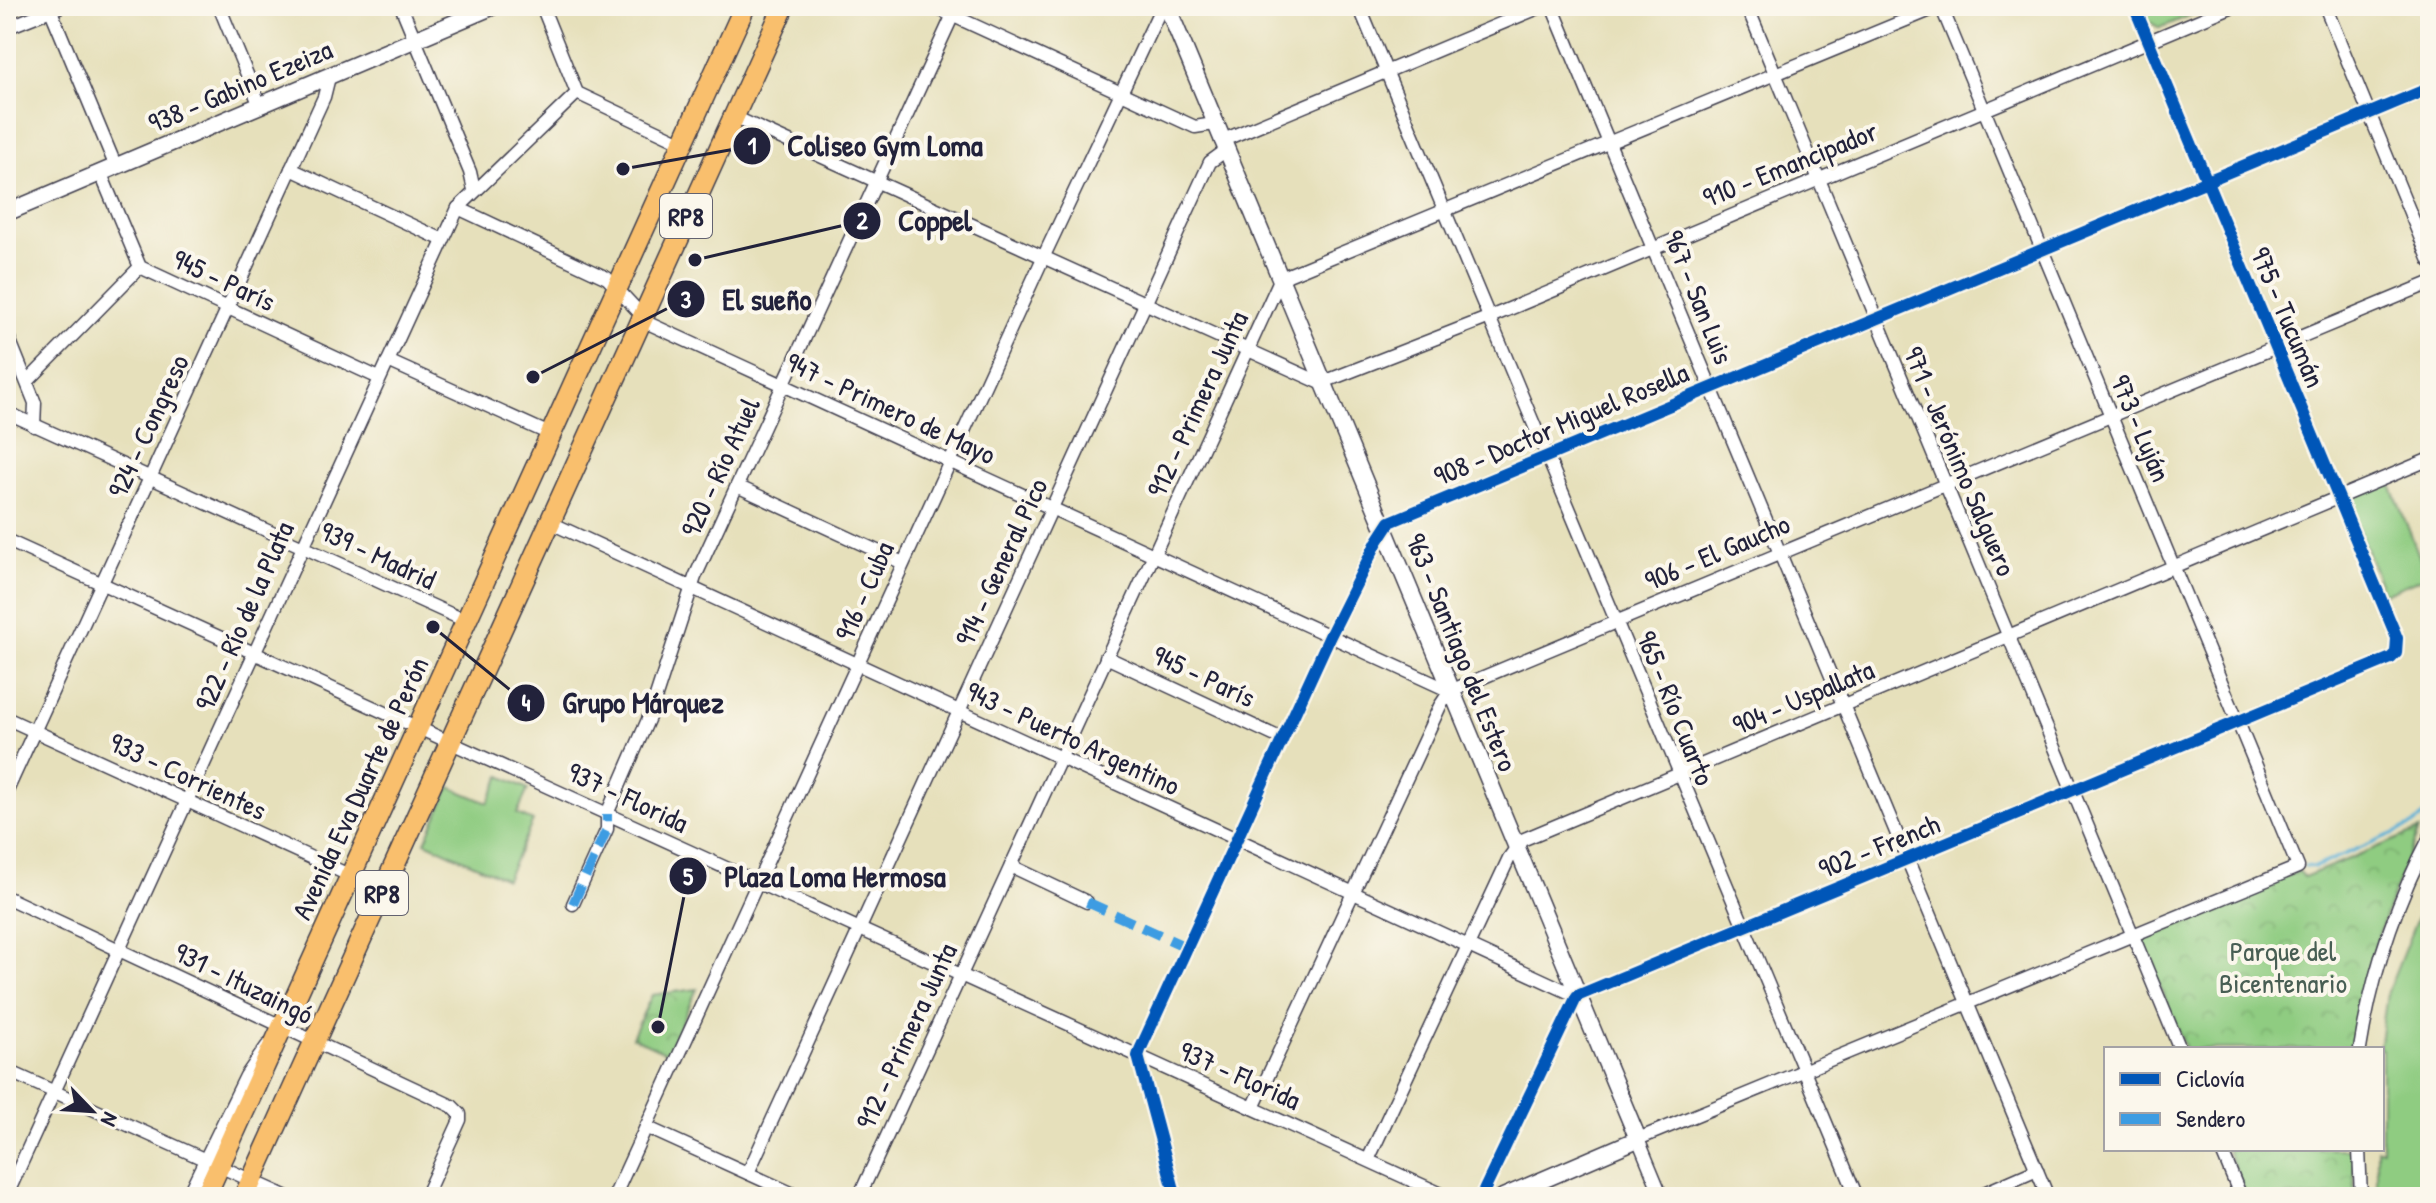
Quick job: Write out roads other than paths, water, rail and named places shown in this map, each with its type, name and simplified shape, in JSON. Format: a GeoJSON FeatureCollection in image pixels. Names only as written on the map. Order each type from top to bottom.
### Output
{"type":"FeatureCollection","features":[{"type":"Feature","properties":{"kind":"main road","name":"Avenida Eva Duarte de Perón"},"geometry":{"type":"LineString","coordinates":[[205,1197],[213,1162],[283,1025],[745,6]]}},
{"type":"Feature","properties":{"kind":"main road","name":"RP8"},"geometry":{"type":"LineString","coordinates":[[310,1042],[784,6]]}},
{"type":"Feature","properties":{"kind":"main road"},"geometry":{"type":"LineString","coordinates":[[248,1188],[282,1113],[285,1090],[310,1042]]}},
{"type":"Feature","properties":{"kind":"street"},"geometry":{"type":"LineString","coordinates":[[219,6],[260,106]]}},
{"type":"Feature","properties":{"kind":"street"},"geometry":{"type":"LineString","coordinates":[[401,6],[470,172],[474,190]]}},
{"type":"Feature","properties":{"kind":"street","name":"938 - Gabino Ezeiza"},"geometry":{"type":"LineString","coordinates":[[6,213],[494,6]]}},
{"type":"Feature","properties":{"kind":"street"},"geometry":{"type":"LineString","coordinates":[[542,6],[577,93],[683,143]]}},
{"type":"Feature","properties":{"kind":"street"},"geometry":{"type":"LineString","coordinates":[[932,6],[955,11],[1119,93],[1195,127],[1214,124]]}},
{"type":"Feature","properties":{"kind":"street","name":"916 - Cuba"},"geometry":{"type":"LineString","coordinates":[[614,1197],[1119,93],[1165,6]]}},
{"type":"Feature","properties":{"kind":"street","name":"963 - Santiago del Estero"},"geometry":{"type":"LineString","coordinates":[[1165,6],[1638,1139]]}},
{"type":"Feature","properties":{"kind":"street","name":"965 - Río Cuarto"},"geometry":{"type":"LineString","coordinates":[[1359,6],[1678,776],[1857,1197]]}},
{"type":"Feature","properties":{"kind":"street","name":"914 - General Pico"},"geometry":{"type":"LineString","coordinates":[[748,1173],[1210,162],[1223,146],[1386,71],[1543,6]]}},
{"type":"Feature","properties":{"kind":"street","name":"967 - San Luis"},"geometry":{"type":"LineString","coordinates":[[1552,6],[2048,1197]]}},
{"type":"Feature","properties":{"kind":"street","name":"971 - Jerónimo Salguero"},"geometry":{"type":"LineString","coordinates":[[1747,6],[2179,1047]]}},
{"type":"Feature","properties":{"kind":"street"},"geometry":{"type":"LineString","coordinates":[[1279,282],[1288,275],[1941,6]]}},
{"type":"Feature","properties":{"kind":"street","name":"973 - Luján"},"geometry":{"type":"LineString","coordinates":[[1941,6],[2298,867],[2132,934]]}},
{"type":"Feature","properties":{"kind":"street","name":"975 - Tucumán"},"geometry":{"type":"LineString","coordinates":[[2134,6],[2398,647]]}},
{"type":"Feature","properties":{"kind":"street","name":"910 - Emancipador"},"geometry":{"type":"LineString","coordinates":[[1321,383],[1490,317],[2233,6]]}},
{"type":"Feature","properties":{"kind":"street"},"geometry":{"type":"LineString","coordinates":[[2325,6],[2430,261]]}},
{"type":"Feature","properties":{"kind":"street"},"geometry":{"type":"LineString","coordinates":[[6,28],[53,7]]}},
{"type":"Feature","properties":{"kind":"street","name":"945 - París"},"geometry":{"type":"LineString","coordinates":[[53,7],[140,267],[379,378]]}},
{"type":"Feature","properties":{"kind":"street","name":"920 - Río Atuel"},"geometry":{"type":"LineString","coordinates":[[573,904],[607,829],[607,814],[650,715],[690,589],[955,11]]}},
{"type":"Feature","properties":{"kind":"street","name":"924 - Congreso"},"geometry":{"type":"LineString","coordinates":[[6,793],[229,309],[324,97],[329,77]]}},
{"type":"Feature","properties":{"kind":"street","name":"908 - Doctor Miguel Rosella"},"geometry":{"type":"LineString","coordinates":[[1384,529],[1390,522],[1710,387],[2430,88]]}},
{"type":"Feature","properties":{"kind":"street","name":"922 - Río de la Plata"},"geometry":{"type":"LineString","coordinates":[[6,1197],[458,208],[577,93]]}},
{"type":"Feature","properties":{"kind":"street"},"geometry":{"type":"LineString","coordinates":[[732,116],[1321,383]]}},
{"type":"Feature","properties":{"kind":"street"},"geometry":{"type":"LineString","coordinates":[[291,169],[443,240]]}},
{"type":"Feature","properties":{"kind":"street","name":"947 - Primero de Mayo"},"geometry":{"type":"LineString","coordinates":[[458,208],[618,286],[640,316],[650,324],[1450,691]]}},
{"type":"Feature","properties":{"kind":"street"},"geometry":{"type":"LineString","coordinates":[[28,381],[140,267]]}},
{"type":"Feature","properties":{"kind":"street","name":"912 - Primera Junta"},"geometry":{"type":"LineString","coordinates":[[859,1197],[1279,282]]}},
{"type":"Feature","properties":{"kind":"street","name":"906 - El Gaucho"},"geometry":{"type":"LineString","coordinates":[[1450,691],[2430,283]]}},
{"type":"Feature","properties":{"kind":"street"},"geometry":{"type":"LineString","coordinates":[[6,331],[35,403],[34,426]]}},
{"type":"Feature","properties":{"kind":"street"},"geometry":{"type":"LineString","coordinates":[[388,361],[552,435]]}},
{"type":"Feature","properties":{"kind":"street","name":"939 - Madrid"},"geometry":{"type":"LineString","coordinates":[[6,412],[468,622]]}},
{"type":"Feature","properties":{"kind":"street","name":"904 - Uspallata"},"geometry":{"type":"LineString","coordinates":[[1515,846],[1527,837],[2430,459]]}},
{"type":"Feature","properties":{"kind":"street"},"geometry":{"type":"LineString","coordinates":[[737,486],[903,563]]}},
{"type":"Feature","properties":{"kind":"street","name":"943 - Puerto Argentino"},"geometry":{"type":"LineString","coordinates":[[549,522],[857,667],[1577,996]]}},
{"type":"Feature","properties":{"kind":"street"},"geometry":{"type":"LineString","coordinates":[[1176,1197],[1138,1056],[1330,636],[1384,529]]}},
{"type":"Feature","properties":{"kind":"street","name":"937 - Florida"},"geometry":{"type":"LineString","coordinates":[[6,540],[1448,1197]]}},
{"type":"Feature","properties":{"kind":"street","name":"902 - French"},"geometry":{"type":"LineString","coordinates":[[1577,996],[2391,658],[2398,647]]}},
{"type":"Feature","properties":{"kind":"street","name":"945 - París"},"geometry":{"type":"LineString","coordinates":[[1106,657],[1282,739]]}},
{"type":"Feature","properties":{"kind":"street"},"geometry":{"type":"LineString","coordinates":[[1253,1108],[1352,892],[1450,691]]}},
{"type":"Feature","properties":{"kind":"street","name":"933 - Corrientes"},"geometry":{"type":"LineString","coordinates":[[6,718],[351,876]]}},
{"type":"Feature","properties":{"kind":"street"},"geometry":{"type":"LineString","coordinates":[[2360,1047],[2382,946],[2406,882],[2430,837]]}},
{"type":"Feature","properties":{"kind":"street"},"geometry":{"type":"LineString","coordinates":[[1368,1160],[1515,846]]}},
{"type":"Feature","properties":{"kind":"street"},"geometry":{"type":"LineString","coordinates":[[1011,866],[1087,902]]}},
{"type":"Feature","properties":{"kind":"street","name":"931 - Ituzaingó"},"geometry":{"type":"LineString","coordinates":[[6,897],[452,1106],[460,1114],[425,1197]]}},
{"type":"Feature","properties":{"kind":"street"},"geometry":{"type":"LineString","coordinates":[[1503,1197],[2132,934]]}},
{"type":"Feature","properties":{"kind":"street"},"geometry":{"type":"LineString","coordinates":[[1481,1197],[1577,996]]}},
{"type":"Feature","properties":{"kind":"street"},"geometry":{"type":"LineString","coordinates":[[6,1070],[213,1162],[248,1188],[288,1197]]}},
{"type":"Feature","properties":{"kind":"street"},"geometry":{"type":"LineString","coordinates":[[646,1127],[800,1197]]}},
{"type":"Feature","properties":{"kind":"street"},"geometry":{"type":"LineString","coordinates":[[1638,1139],[1662,1197]]}},
{"type":"Feature","properties":{"kind":"street"},"geometry":{"type":"LineString","coordinates":[[2222,1151],[2241,1197]]}},
{"type":"Feature","properties":{"kind":"street"},"geometry":{"type":"LineString","coordinates":[[2359,1151],[2361,1197]]}},
{"type":"Feature","properties":{"kind":"street","name":"Avenida Eva Duarte de Perón"},"geometry":{"type":"LineString","coordinates":[[187,1197],[213,1162]]}},
{"type":"Feature","properties":{"kind":"street"},"geometry":{"type":"LineString","coordinates":[[1975,1197],[2037,1170]]}},
{"type":"Feature","properties":{"kind":"waterway"},"geometry":{"type":"LineString","coordinates":[[2305,866],[2315,867],[2415,824],[2430,809]]}},
{"type":"Feature","properties":{"kind":"place","name":"Coliseo Gym Loma"},"geometry":{"type":"Point","coordinates":[623,169]}},
{"type":"Feature","properties":{"kind":"place","name":"Coppel"},"geometry":{"type":"Point","coordinates":[695,260]}},
{"type":"Feature","properties":{"kind":"place","name":"El sueño"},"geometry":{"type":"Point","coordinates":[533,377]}},
{"type":"Feature","properties":{"kind":"place","name":"Grupo Márquez"},"geometry":{"type":"Point","coordinates":[433,627]}},
{"type":"Feature","properties":{"kind":"place","name":"Plaza Loma Hermosa"},"geometry":{"type":"Point","coordinates":[658,1027]}},
{"type":"Feature","properties":{"kind":"park label","name":"Parque del Bicentenario"},"geometry":{"type":"Point","coordinates":[2283,967]}}]}
